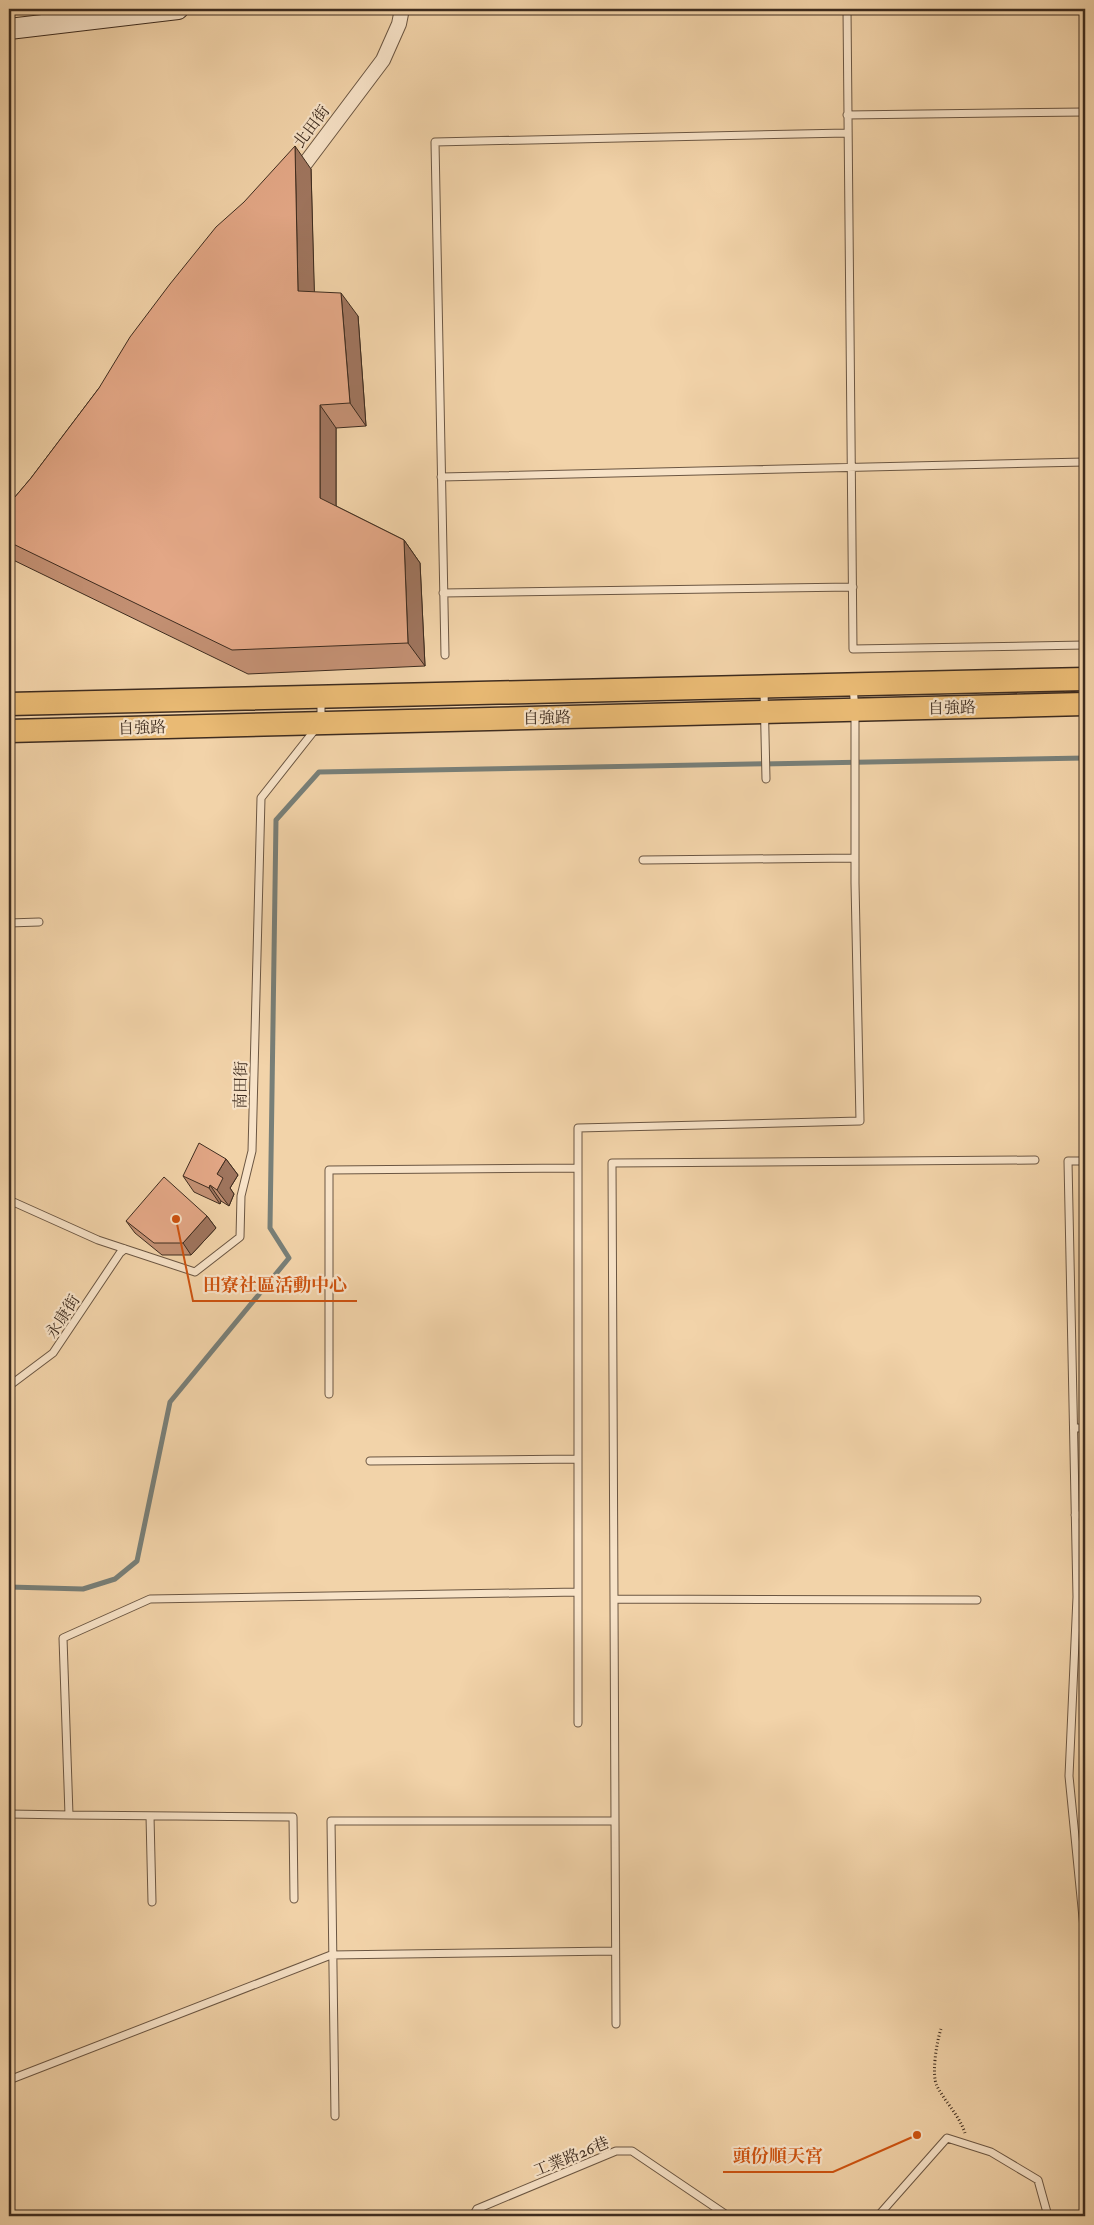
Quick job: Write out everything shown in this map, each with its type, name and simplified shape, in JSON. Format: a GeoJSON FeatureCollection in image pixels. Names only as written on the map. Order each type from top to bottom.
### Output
{"type":"FeatureCollection","features":[{"type":"Feature","properties":{"kind":"main road"},"geometry":{"type":"LineString","coordinates":[[9,29],[178,9]]}},
{"type":"Feature","properties":{"kind":"main road","name":"自強路"},"geometry":{"type":"LineString","coordinates":[[9,704],[764,688],[1085,679]]}},
{"type":"Feature","properties":{"kind":"main road","name":"自強路"},"geometry":{"type":"LineString","coordinates":[[9,731],[1085,704]]}},
{"type":"Feature","properties":{"kind":"street","name":"北田街"},"geometry":{"type":"LineString","coordinates":[[288,185],[383,60],[399,24],[402,9]]}},
{"type":"Feature","properties":{"kind":"lane"},"geometry":{"type":"LineString","coordinates":[[847,9],[853,649],[1085,646]]}},
{"type":"Feature","properties":{"kind":"lane"},"geometry":{"type":"LineString","coordinates":[[847,115],[1085,112]]}},
{"type":"Feature","properties":{"kind":"lane"},"geometry":{"type":"LineString","coordinates":[[445,655],[435,142],[847,133]]}},
{"type":"Feature","properties":{"kind":"lane"},"geometry":{"type":"LineString","coordinates":[[441,477],[1085,462]]}},
{"type":"Feature","properties":{"kind":"lane"},"geometry":{"type":"LineString","coordinates":[[443,593],[853,587]]}},
{"type":"Feature","properties":{"kind":"lane"},"geometry":{"type":"LineString","coordinates":[[578,1723],[578,1128],[860,1121],[855,858],[856,746],[852,685]]}},
{"type":"Feature","properties":{"kind":"lane"},"geometry":{"type":"LineString","coordinates":[[764,688],[766,779]]}},
{"type":"Feature","properties":{"kind":"lane"},"geometry":{"type":"LineString","coordinates":[[320,697],[321,722]]}},
{"type":"Feature","properties":{"kind":"lane","name":"南田街"},"geometry":{"type":"LineString","coordinates":[[9,1200],[98,1240],[195,1272],[240,1236],[241,1196],[252,1151],[260,798],[321,722]]}},
{"type":"Feature","properties":{"kind":"lane"},"geometry":{"type":"LineString","coordinates":[[643,860],[855,858]]}},
{"type":"Feature","properties":{"kind":"lane"},"geometry":{"type":"LineString","coordinates":[[9,923],[39,922]]}},
{"type":"Feature","properties":{"kind":"lane"},"geometry":{"type":"LineString","coordinates":[[616,2024],[612,1163],[1035,1160]]}},
{"type":"Feature","properties":{"kind":"lane"},"geometry":{"type":"LineString","coordinates":[[1085,1161],[1068,1161],[1077,1597],[1070,1776],[1085,1938]]}},
{"type":"Feature","properties":{"kind":"lane"},"geometry":{"type":"LineString","coordinates":[[329,1394],[329,1170],[578,1168]]}},
{"type":"Feature","properties":{"kind":"lane","name":"永康街"},"geometry":{"type":"LineString","coordinates":[[9,1386],[53,1353],[120,1253],[125,1249]]}},
{"type":"Feature","properties":{"kind":"lane"},"geometry":{"type":"LineString","coordinates":[[1074,1428],[1085,1428]]}},
{"type":"Feature","properties":{"kind":"lane"},"geometry":{"type":"LineString","coordinates":[[370,1461],[578,1459]]}},
{"type":"Feature","properties":{"kind":"lane"},"geometry":{"type":"LineString","coordinates":[[1075,1515],[1085,1515]]}},
{"type":"Feature","properties":{"kind":"lane"},"geometry":{"type":"LineString","coordinates":[[69,1815],[63,1638],[150,1599],[578,1592]]}},
{"type":"Feature","properties":{"kind":"lane"},"geometry":{"type":"LineString","coordinates":[[1077,1597],[1085,1597]]}},
{"type":"Feature","properties":{"kind":"lane"},"geometry":{"type":"LineString","coordinates":[[614,1599],[977,1600]]}},
{"type":"Feature","properties":{"kind":"lane"},"geometry":{"type":"LineString","coordinates":[[9,1814],[293,1817],[294,1899]]}},
{"type":"Feature","properties":{"kind":"lane"},"geometry":{"type":"LineString","coordinates":[[150,1816],[152,1902]]}},
{"type":"Feature","properties":{"kind":"lane"},"geometry":{"type":"LineString","coordinates":[[334,2116],[331,1821],[616,1821]]}},
{"type":"Feature","properties":{"kind":"lane"},"geometry":{"type":"LineString","coordinates":[[9,2080],[331,1955],[615,1951]]}},
{"type":"Feature","properties":{"kind":"lane"},"geometry":{"type":"LineString","coordinates":[[878,2216],[947,2138],[991,2152],[1038,2180],[1048,2216]]}},
{"type":"Feature","properties":{"kind":"lane","name":"工業路26巷"},"geometry":{"type":"LineString","coordinates":[[473,2216],[477,2209],[616,2151],[632,2151],[728,2216]]}},
{"type":"Feature","properties":{"kind":"path"},"geometry":{"type":"LineString","coordinates":[[941,2029],[937,2042],[935,2084],[962,2125],[968,2145]]}},
{"type":"Feature","properties":{"kind":"building"},"geometry":{"type":"Polygon","coordinates":[[[295,146],[298,291],[341,293],[350,403],[320,405],[320,498],[404,540],[408,643],[232,650],[9,542],[9,504],[99,388],[130,337],[170,284],[216,227],[244,202],[295,146]]]}},
{"type":"Feature","properties":{"kind":"building"},"geometry":{"type":"Polygon","coordinates":[[[199,1143],[226,1159],[217,1174],[223,1178],[217,1190],[210,1185],[209,1188],[183,1176],[199,1143]]]}},
{"type":"Feature","properties":{"kind":"building"},"geometry":{"type":"Polygon","coordinates":[[[164,1177],[207,1216],[183,1243],[154,1243],[126,1221],[164,1177]]]}},
{"type":"Feature","properties":{"kind":"waterway"},"geometry":{"type":"LineString","coordinates":[[9,1587],[83,1589],[115,1579],[137,1561],[170,1402],[289,1258],[270,1228],[276,820],[319,772],[1085,758]]}},
{"type":"Feature","properties":{"kind":"place","name":"田寮社區活動中心"},"geometry":{"type":"Point","coordinates":[176,1219]}},
{"type":"Feature","properties":{"kind":"place","name":"頭份順天宮"},"geometry":{"type":"Point","coordinates":[917,2135]}}]}
